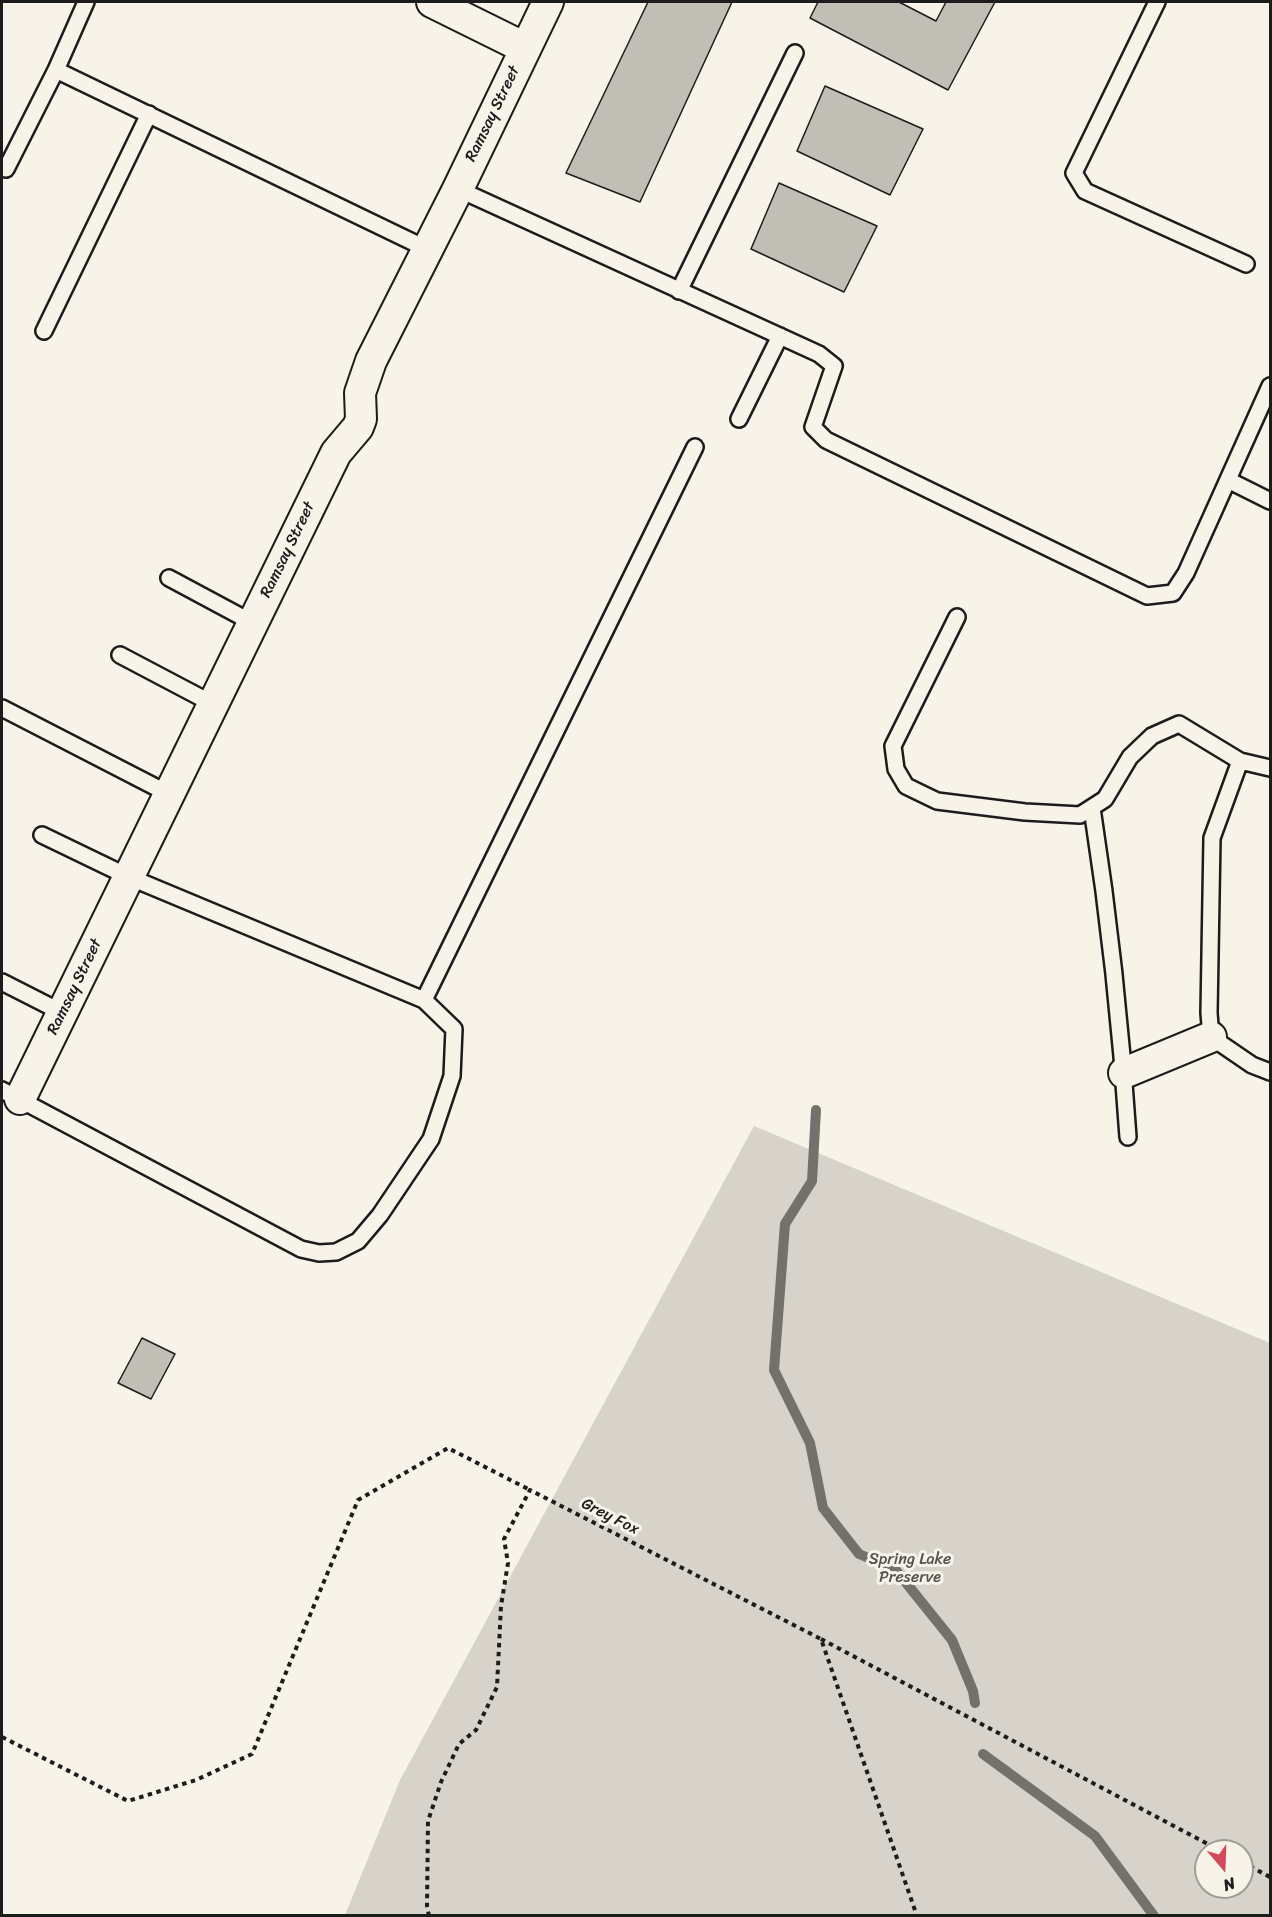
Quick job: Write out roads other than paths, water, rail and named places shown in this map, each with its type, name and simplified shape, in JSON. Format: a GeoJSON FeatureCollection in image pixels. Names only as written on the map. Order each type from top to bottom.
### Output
{"type":"FeatureCollection","features":[{"type":"Feature","properties":{"kind":"street"},"geometry":{"type":"LineString","coordinates":[[432,2],[525,48]]}},
{"type":"Feature","properties":{"kind":"street","name":"Ramsay Street"},"geometry":{"type":"LineString","coordinates":[[11,1095],[63,1013],[336,453],[333,430],[344,411],[360,393],[371,361],[458,189],[548,2]]}},
{"type":"Feature","properties":{"kind":"street"},"geometry":{"type":"LineString","coordinates":[[1124,1073],[1211,1037]]}},
{"type":"Feature","properties":{"kind":"lane"},"geometry":{"type":"LineString","coordinates":[[6,169],[56,70],[86,2]]}},
{"type":"Feature","properties":{"kind":"lane"},"geometry":{"type":"LineString","coordinates":[[1157,2],[1074,173],[1085,191],[1246,264]]}},
{"type":"Feature","properties":{"kind":"lane"},"geometry":{"type":"LineString","coordinates":[[679,291],[795,53]]}},
{"type":"Feature","properties":{"kind":"lane"},"geometry":{"type":"LineString","coordinates":[[56,70],[427,249]]}},
{"type":"Feature","properties":{"kind":"lane"},"geometry":{"type":"LineString","coordinates":[[44,331],[149,114]]}},
{"type":"Feature","properties":{"kind":"lane"},"geometry":{"type":"LineString","coordinates":[[458,189],[819,354],[834,366],[813,427],[826,440],[1147,596],[1173,593],[1186,573],[1270,386]]}},
{"type":"Feature","properties":{"kind":"lane"},"geometry":{"type":"LineString","coordinates":[[739,418],[780,336]]}},
{"type":"Feature","properties":{"kind":"lane"},"geometry":{"type":"LineString","coordinates":[[424,1000],[695,447]]}},
{"type":"Feature","properties":{"kind":"lane"},"geometry":{"type":"LineString","coordinates":[[1227,480],[1270,501]]}},
{"type":"Feature","properties":{"kind":"lane"},"geometry":{"type":"LineString","coordinates":[[170,578],[253,623]]}},
{"type":"Feature","properties":{"kind":"lane"},"geometry":{"type":"LineString","coordinates":[[957,617],[893,746],[896,769],[906,786],[937,801],[1025,812],[1080,815],[1105,800],[1130,757],[1152,736],[1179,724],[1240,761],[1270,768]]}},
{"type":"Feature","properties":{"kind":"lane"},"geometry":{"type":"LineString","coordinates":[[120,655],[213,704]]}},
{"type":"Feature","properties":{"kind":"lane"},"geometry":{"type":"LineString","coordinates":[[2,708],[169,794]]}},
{"type":"Feature","properties":{"kind":"lane"},"geometry":{"type":"LineString","coordinates":[[1240,761],[1212,838],[1209,1013],[1211,1037],[1252,1065],[1270,1072]]}},
{"type":"Feature","properties":{"kind":"lane"},"geometry":{"type":"LineString","coordinates":[[1092,808],[1106,903],[1124,1073],[1128,1137]]}},
{"type":"Feature","properties":{"kind":"lane"},"geometry":{"type":"LineString","coordinates":[[11,1095],[301,1249],[320,1253],[336,1252],[358,1240],[380,1215],[431,1139],[452,1076],[454,1029],[424,1000],[129,877],[42,835]]}},
{"type":"Feature","properties":{"kind":"lane"},"geometry":{"type":"LineString","coordinates":[[2,982],[63,1013]]}},
{"type":"Feature","properties":{"kind":"waterway"},"geometry":{"type":"LineString","coordinates":[[816,1110],[812,1181],[785,1224],[774,1370],[810,1443],[823,1508],[859,1554],[895,1569],[952,1640],[973,1691],[975,1703]]}},
{"type":"Feature","properties":{"kind":"waterway"},"geometry":{"type":"LineString","coordinates":[[983,1754],[1095,1836],[1154,1916]]}},
{"type":"Feature","properties":{"kind":"park label","name":"Spring Lake Preserve"},"geometry":{"type":"Point","coordinates":[910,1569]}}]}
